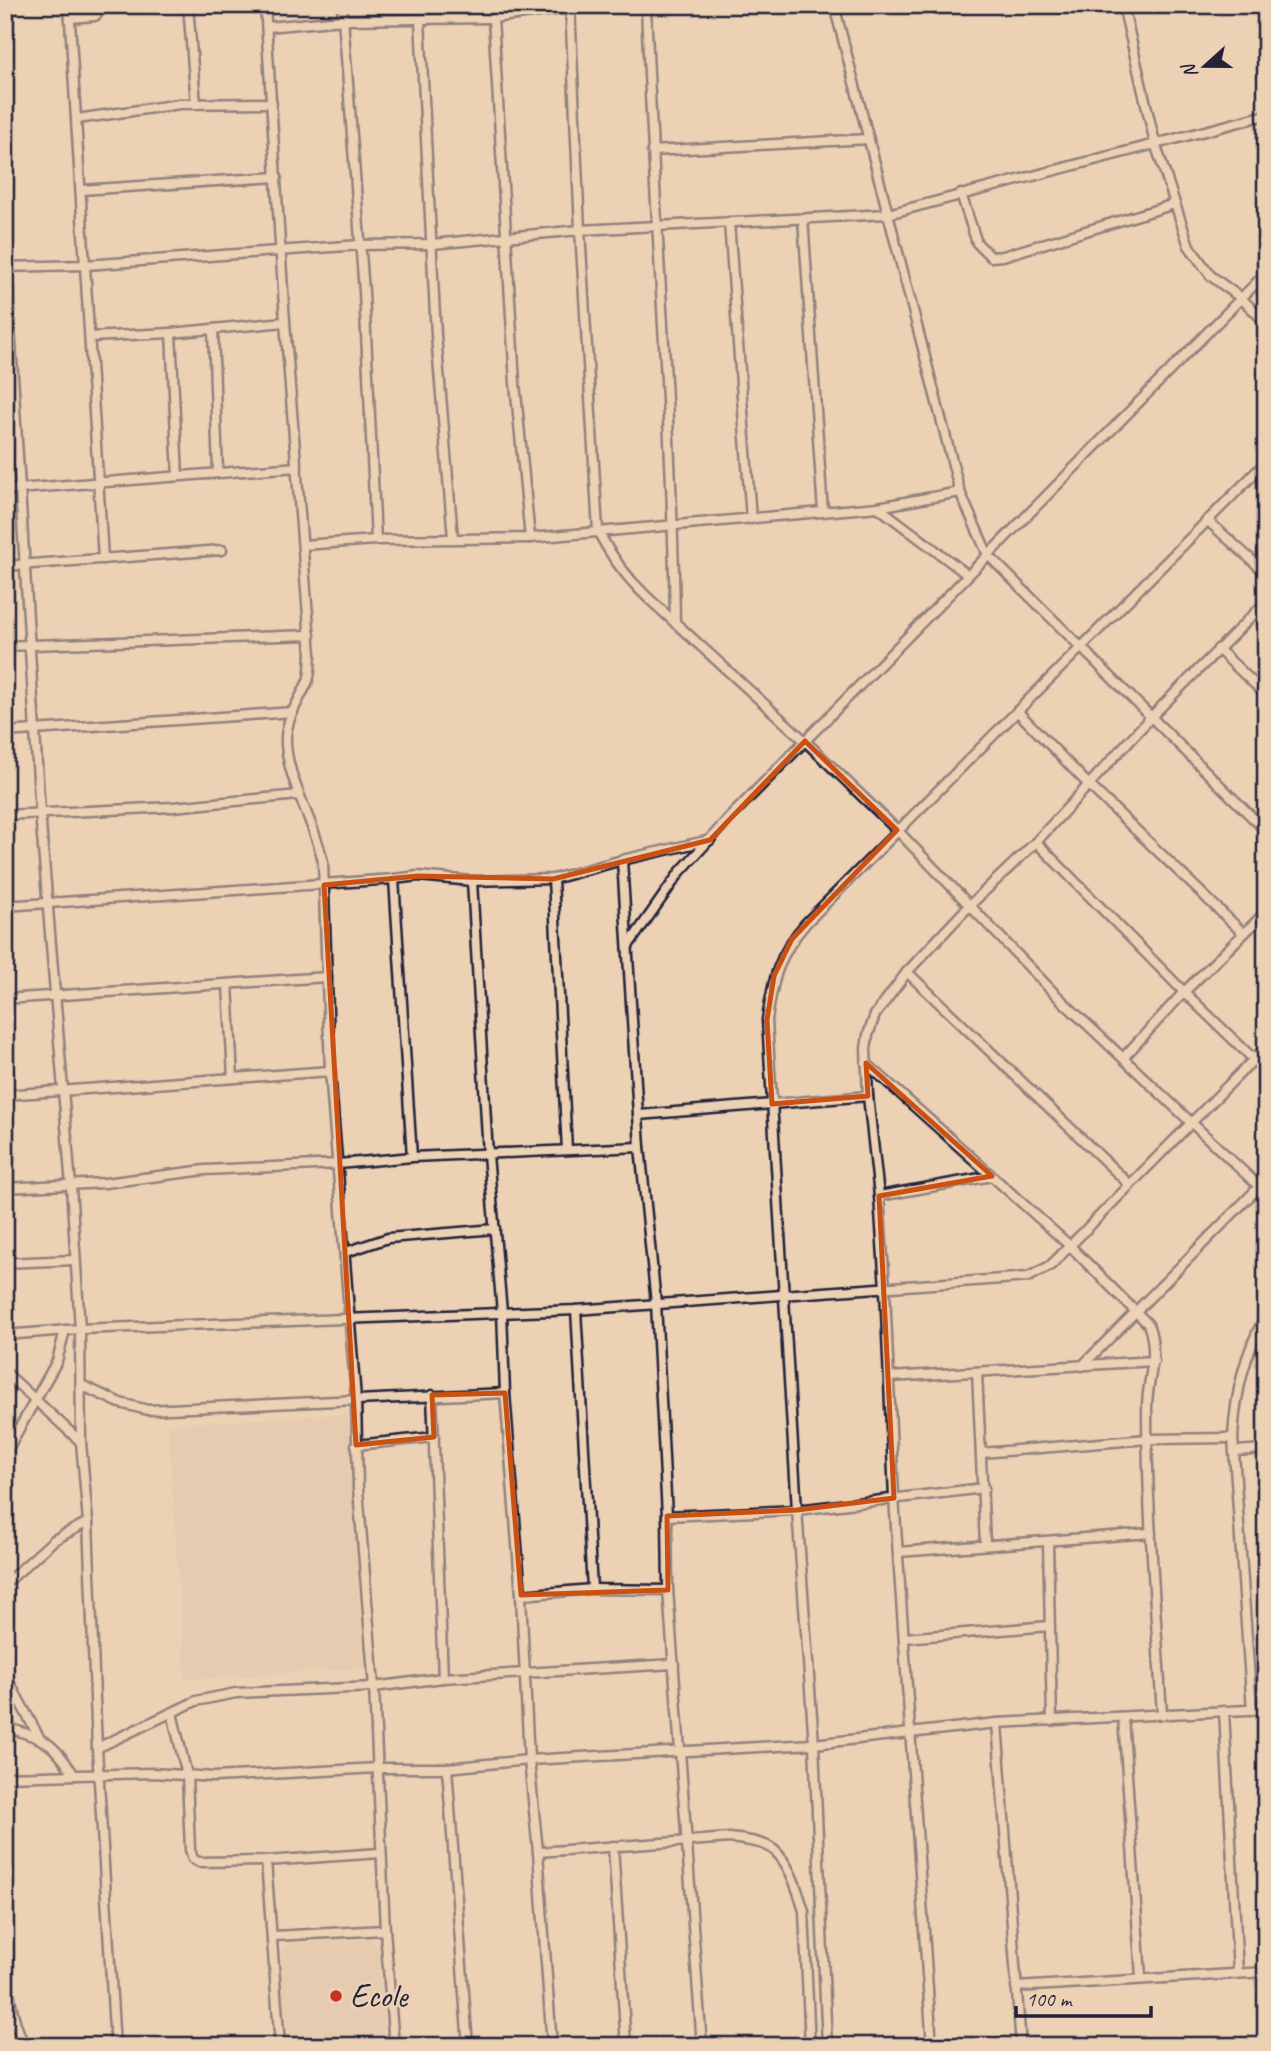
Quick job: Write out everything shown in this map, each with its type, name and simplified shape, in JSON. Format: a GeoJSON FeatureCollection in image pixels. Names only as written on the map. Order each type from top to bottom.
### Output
{"type":"FeatureCollection","features":[{"type":"Feature","properties":{"kind":"street"},"geometry":{"type":"LineString","coordinates":[[5,17],[14,5]]}},
{"type":"Feature","properties":{"kind":"street"},"geometry":{"type":"LineString","coordinates":[[69,5],[103,559]]}},
{"type":"Feature","properties":{"kind":"street"},"geometry":{"type":"LineString","coordinates":[[70,18],[95,16],[106,5]]}},
{"type":"Feature","properties":{"kind":"street"},"geometry":{"type":"LineString","coordinates":[[188,5],[196,104]]}},
{"type":"Feature","properties":{"kind":"street"},"geometry":{"type":"LineString","coordinates":[[265,5],[285,322],[310,635],[309,678],[293,712],[286,736],[299,795],[321,851],[324,885],[330,1071],[351,1318],[384,1930],[394,2046]]}},
{"type":"Feature","properties":{"kind":"street"},"geometry":{"type":"LineString","coordinates":[[342,5],[360,245],[376,540]]}},
{"type":"Feature","properties":{"kind":"street"},"geometry":{"type":"LineString","coordinates":[[267,27],[343,20],[493,18],[570,7],[656,5]]}},
{"type":"Feature","properties":{"kind":"street"},"geometry":{"type":"LineString","coordinates":[[834,5],[960,492],[988,555],[1266,831]]}},
{"type":"Feature","properties":{"kind":"street"},"geometry":{"type":"LineString","coordinates":[[1123,5],[1155,143],[1189,246],[1211,276],[1241,298],[1266,323]]}},
{"type":"Feature","properties":{"kind":"street"},"geometry":{"type":"LineString","coordinates":[[646,6],[674,526],[675,623]]}},
{"type":"Feature","properties":{"kind":"street"},"geometry":{"type":"LineString","coordinates":[[570,7],[598,531],[608,553],[625,576],[805,741],[897,830],[1056,995],[1263,1190],[1136,1310],[1082,1366]]}},
{"type":"Feature","properties":{"kind":"street"},"geometry":{"type":"LineString","coordinates":[[493,18],[514,383],[530,538]]}},
{"type":"Feature","properties":{"kind":"street"},"geometry":{"type":"LineString","coordinates":[[420,20],[432,244],[453,538]]}},
{"type":"Feature","properties":{"kind":"street"},"geometry":{"type":"LineString","coordinates":[[77,119],[172,105],[272,103]]}},
{"type":"Feature","properties":{"kind":"street"},"geometry":{"type":"LineString","coordinates":[[6,267],[86,265],[360,245],[432,244],[580,230],[888,214],[1266,116]]}},
{"type":"Feature","properties":{"kind":"street"},"geometry":{"type":"LineString","coordinates":[[652,151],[869,139]]}},
{"type":"Feature","properties":{"kind":"street"},"geometry":{"type":"LineString","coordinates":[[81,190],[277,177]]}},
{"type":"Feature","properties":{"kind":"street"},"geometry":{"type":"LineString","coordinates":[[961,194],[977,243],[991,257],[1003,257],[1175,204]]}},
{"type":"Feature","properties":{"kind":"street"},"geometry":{"type":"LineString","coordinates":[[803,218],[823,512]]}},
{"type":"Feature","properties":{"kind":"street"},"geometry":{"type":"LineString","coordinates":[[729,222],[751,519]]}},
{"type":"Feature","properties":{"kind":"street"},"geometry":{"type":"LineString","coordinates":[[5,245],[10,413],[20,489],[40,813],[71,1186],[97,1748],[115,2046]]}},
{"type":"Feature","properties":{"kind":"street"},"geometry":{"type":"LineString","coordinates":[[628,946],[680,872],[710,840],[1266,273]]}},
{"type":"Feature","properties":{"kind":"street"},"geometry":{"type":"LineString","coordinates":[[90,337],[171,333],[285,322]]}},
{"type":"Feature","properties":{"kind":"street"},"geometry":{"type":"LineString","coordinates":[[213,329],[218,473]]}},
{"type":"Feature","properties":{"kind":"street"},"geometry":{"type":"LineString","coordinates":[[171,333],[178,476]]}},
{"type":"Feature","properties":{"kind":"street"},"geometry":{"type":"LineString","coordinates":[[827,2046],[814,1744],[767,1020],[774,976],[781,956],[806,923],[1266,461]]}},
{"type":"Feature","properties":{"kind":"street"},"geometry":{"type":"LineString","coordinates":[[5,490],[297,467]]}},
{"type":"Feature","properties":{"kind":"street"},"geometry":{"type":"LineString","coordinates":[[303,545],[376,540],[530,538],[878,507],[960,492]]}},
{"type":"Feature","properties":{"kind":"street"},"geometry":{"type":"LineString","coordinates":[[878,507],[968,575]]}},
{"type":"Feature","properties":{"kind":"street"},"geometry":{"type":"LineString","coordinates":[[1207,520],[1266,573]]}},
{"type":"Feature","properties":{"kind":"street"},"geometry":{"type":"LineString","coordinates":[[5,566],[222,550]]}},
{"type":"Feature","properties":{"kind":"street"},"geometry":{"type":"LineString","coordinates":[[932,2046],[894,1498],[879,1196],[868,1096],[868,1035],[875,1015],[907,972],[969,905],[1036,842],[1151,717],[1266,602]]}},
{"type":"Feature","properties":{"kind":"street"},"geometry":{"type":"LineString","coordinates":[[5,646],[310,635]]}},
{"type":"Feature","properties":{"kind":"street"},"geometry":{"type":"LineString","coordinates":[[1218,649],[1266,695]]}},
{"type":"Feature","properties":{"kind":"street"},"geometry":{"type":"LineString","coordinates":[[1017,711],[1088,784],[1243,933]]}},
{"type":"Feature","properties":{"kind":"street"},"geometry":{"type":"LineString","coordinates":[[5,732],[293,712]]}},
{"type":"Feature","properties":{"kind":"street"},"geometry":{"type":"LineString","coordinates":[[5,815],[173,807],[299,795]]}},
{"type":"Feature","properties":{"kind":"street"},"geometry":{"type":"LineString","coordinates":[[5,906],[437,876],[472,881],[553,879],[710,840]]}},
{"type":"Feature","properties":{"kind":"street"},"geometry":{"type":"LineString","coordinates":[[1036,842],[1184,992],[1266,1070]]}},
{"type":"Feature","properties":{"kind":"street"},"geometry":{"type":"LineString","coordinates":[[622,860],[640,1147],[656,1303],[668,1590],[702,2046]]}},
{"type":"Feature","properties":{"kind":"street"},"geometry":{"type":"LineString","coordinates":[[394,879],[412,1157]]}},
{"type":"Feature","properties":{"kind":"street"},"geometry":{"type":"LineString","coordinates":[[553,879],[567,1150]]}},
{"type":"Feature","properties":{"kind":"street"},"geometry":{"type":"LineString","coordinates":[[472,881],[488,1155],[522,1595],[529,1760],[552,2046]]}},
{"type":"Feature","properties":{"kind":"street"},"geometry":{"type":"LineString","coordinates":[[1124,1057],[1184,992],[1266,912]]}},
{"type":"Feature","properties":{"kind":"street"},"geometry":{"type":"LineString","coordinates":[[907,972],[1130,1185]]}},
{"type":"Feature","properties":{"kind":"street"},"geometry":{"type":"LineString","coordinates":[[5,999],[327,977]]}},
{"type":"Feature","properties":{"kind":"street"},"geometry":{"type":"LineString","coordinates":[[228,984],[233,1078]]}},
{"type":"Feature","properties":{"kind":"street"},"geometry":{"type":"LineString","coordinates":[[5,1335],[79,1329],[576,1310],[1028,1277],[1049,1266],[1070,1246],[1266,1047]]}},
{"type":"Feature","properties":{"kind":"street"},"geometry":{"type":"LineString","coordinates":[[866,1063],[1070,1246],[1148,1324],[1154,1341],[1154,1362],[1147,1406],[1151,1532],[1162,1715]]}},
{"type":"Feature","properties":{"kind":"street"},"geometry":{"type":"LineString","coordinates":[[5,1095],[330,1071]]}},
{"type":"Feature","properties":{"kind":"street"},"geometry":{"type":"LineString","coordinates":[[639,1115],[868,1096]]}},
{"type":"Feature","properties":{"kind":"street"},"geometry":{"type":"LineString","coordinates":[[5,1188],[71,1186],[205,1170],[640,1147]]}},
{"type":"Feature","properties":{"kind":"street"},"geometry":{"type":"LineString","coordinates":[[879,1196],[992,1176]]}},
{"type":"Feature","properties":{"kind":"street"},"geometry":{"type":"LineString","coordinates":[[346,1252],[388,1238],[495,1229]]}},
{"type":"Feature","properties":{"kind":"street"},"geometry":{"type":"LineString","coordinates":[[5,1263],[75,1260]]}},
{"type":"Feature","properties":{"kind":"street"},"geometry":{"type":"LineString","coordinates":[[576,1310],[592,1589]]}},
{"type":"Feature","properties":{"kind":"street"},"geometry":{"type":"LineString","coordinates":[[1252,1710],[1233,1438],[1234,1406],[1246,1354],[1266,1315]]}},
{"type":"Feature","properties":{"kind":"street"},"geometry":{"type":"LineString","coordinates":[[5,1454],[57,1361],[65,1330]]}},
{"type":"Feature","properties":{"kind":"street"},"geometry":{"type":"LineString","coordinates":[[890,1377],[1154,1362]]}},
{"type":"Feature","properties":{"kind":"street"},"geometry":{"type":"LineString","coordinates":[[5,1372],[82,1442]]}},
{"type":"Feature","properties":{"kind":"street"},"geometry":{"type":"LineString","coordinates":[[977,1372],[985,1544]]}},
{"type":"Feature","properties":{"kind":"street"},"geometry":{"type":"LineString","coordinates":[[80,1385],[120,1403],[148,1410],[505,1393]]}},
{"type":"Feature","properties":{"kind":"street"},"geometry":{"type":"LineString","coordinates":[[432,1395],[443,1678]]}},
{"type":"Feature","properties":{"kind":"street"},"geometry":{"type":"LineString","coordinates":[[356,1445],[434,1437]]}},
{"type":"Feature","properties":{"kind":"street"},"geometry":{"type":"LineString","coordinates":[[982,1453],[1148,1439],[1233,1438]]}},
{"type":"Feature","properties":{"kind":"street"},"geometry":{"type":"LineString","coordinates":[[1234,1451],[1266,1449]]}},
{"type":"Feature","properties":{"kind":"street"},"geometry":{"type":"LineString","coordinates":[[667,1516],[797,1510],[984,1488]]}},
{"type":"Feature","properties":{"kind":"street"},"geometry":{"type":"LineString","coordinates":[[5,1584],[54,1539],[88,1522]]}},
{"type":"Feature","properties":{"kind":"street"},"geometry":{"type":"LineString","coordinates":[[898,1552],[1151,1532]]}},
{"type":"Feature","properties":{"kind":"street"},"geometry":{"type":"LineString","coordinates":[[1048,1542],[1052,1721]]}},
{"type":"Feature","properties":{"kind":"street"},"geometry":{"type":"LineString","coordinates":[[522,1595],[592,1589],[668,1590]]}},
{"type":"Feature","properties":{"kind":"street"},"geometry":{"type":"LineString","coordinates":[[904,1638],[1049,1626]]}},
{"type":"Feature","properties":{"kind":"street"},"geometry":{"type":"LineString","coordinates":[[5,1658],[8,1681],[39,1737]]}},
{"type":"Feature","properties":{"kind":"street"},"geometry":{"type":"LineString","coordinates":[[97,1748],[196,1701],[236,1693],[373,1688],[443,1678],[674,1664]]}},
{"type":"Feature","properties":{"kind":"street"},"geometry":{"type":"LineString","coordinates":[[5,1777],[99,1774],[214,1777],[377,1768],[447,1768],[529,1760],[814,1744],[997,1723],[1266,1709]]}},
{"type":"Feature","properties":{"kind":"street"},"geometry":{"type":"LineString","coordinates":[[1224,1711],[1238,1973]]}},
{"type":"Feature","properties":{"kind":"street"},"geometry":{"type":"LineString","coordinates":[[172,1713],[187,1775],[190,1850],[193,1859],[199,1862],[266,1861],[380,1853]]}},
{"type":"Feature","properties":{"kind":"street"},"geometry":{"type":"LineString","coordinates":[[1123,1717],[1141,1977]]}},
{"type":"Feature","properties":{"kind":"street"},"geometry":{"type":"LineString","coordinates":[[997,1723],[1021,2046]]}},
{"type":"Feature","properties":{"kind":"street"},"geometry":{"type":"LineString","coordinates":[[5,1727],[39,1737],[55,1747],[75,1775]]}},
{"type":"Feature","properties":{"kind":"street"},"geometry":{"type":"LineString","coordinates":[[447,1768],[468,2046]]}},
{"type":"Feature","properties":{"kind":"street"},"geometry":{"type":"LineString","coordinates":[[538,1852],[730,1838],[758,1843],[774,1850],[788,1870],[804,1911],[810,2046]]}},
{"type":"Feature","properties":{"kind":"street"},"geometry":{"type":"LineString","coordinates":[[613,1846],[626,2046]]}},
{"type":"Feature","properties":{"kind":"street"},"geometry":{"type":"LineString","coordinates":[[266,1861],[281,2046]]}},
{"type":"Feature","properties":{"kind":"street"},"geometry":{"type":"LineString","coordinates":[[274,1936],[384,1930]]}},
{"type":"Feature","properties":{"kind":"street"},"geometry":{"type":"LineString","coordinates":[[5,1937],[10,1997],[16,2028],[25,2046]]}},
{"type":"Feature","properties":{"kind":"street"},"geometry":{"type":"LineString","coordinates":[[1016,1987],[1141,1977],[1266,1972]]}},
{"type":"Feature","properties":{"kind":"highlighted area"},"geometry":{"type":"Polygon","coordinates":[[[805,741],[897,830],[792,939],[774,976],[767,1020],[772,1104],[868,1096],[866,1063],[992,1176],[879,1196],[894,1498],[797,1510],[667,1516],[668,1590],[521,1595],[505,1393],[432,1395],[434,1437],[356,1445],[324,885],[418,876],[553,879],[710,840],[805,741]]]}},
{"type":"Feature","properties":{"kind":"shaded area"},"geometry":{"type":"Polygon","coordinates":[[[348,1414],[363,1668],[185,1680],[168,1424],[348,1414]]]}},
{"type":"Feature","properties":{"kind":"shaded area"},"geometry":{"type":"Polygon","coordinates":[[[371,1939],[379,1950],[385,2043],[382,2046],[286,2046],[281,1952],[290,1943],[371,1939]]]}},
{"type":"Feature","properties":{"kind":"place","name":"Ecole"},"geometry":{"type":"Point","coordinates":[336,1996]}}]}
